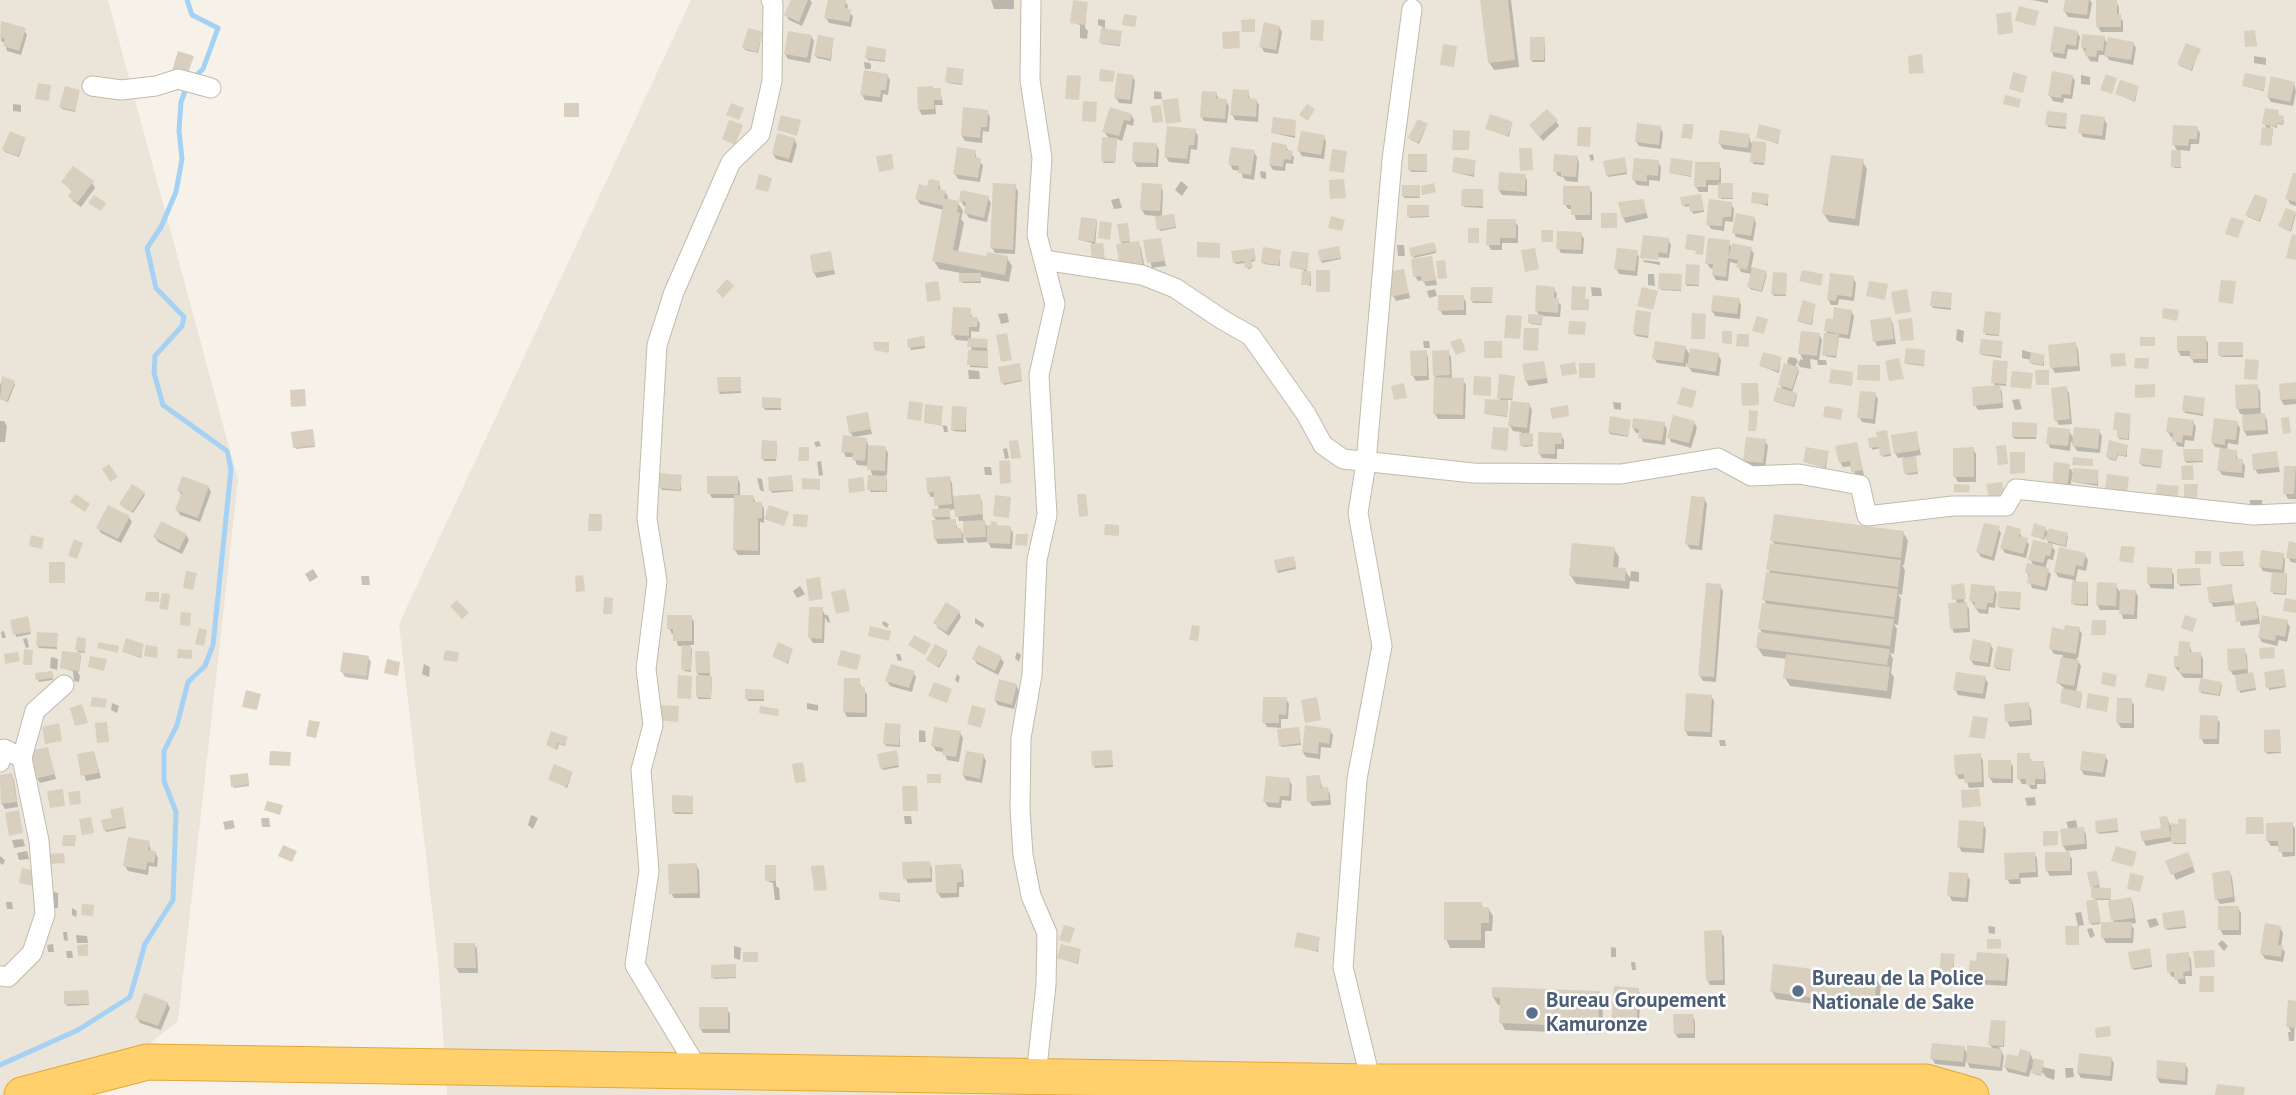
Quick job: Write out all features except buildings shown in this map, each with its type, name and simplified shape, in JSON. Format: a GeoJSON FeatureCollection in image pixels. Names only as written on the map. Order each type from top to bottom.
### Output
{"type":"FeatureCollection","features":[{"type":"Feature","properties":{"kind":"highway"},"geometry":{"type":"LineString","coordinates":[[22,1095],[147,1062],[1371,1082],[1926,1082],[1971,1095]]}},
{"type":"Feature","properties":{"kind":"street"},"geometry":{"type":"LineString","coordinates":[[699,1071],[635,965],[649,871],[641,769],[653,725],[646,669],[657,581],[647,519],[657,345],[674,292],[732,162],[760,134],[772,81],[771,0]]}},
{"type":"Feature","properties":{"kind":"street"},"geometry":{"type":"LineString","coordinates":[[1031,0],[1030,80],[1042,158],[1037,235],[1055,304],[1039,374],[1047,515],[1037,560],[1032,675],[1021,738],[1020,810],[1023,855],[1031,896],[1048,933],[1046,985],[1036,1076]]}},
{"type":"Feature","properties":{"kind":"street"},"geometry":{"type":"LineString","coordinates":[[1371,1082],[1343,967],[1357,779],[1382,646],[1358,513],[1366,463],[1392,160],[1412,9]]}},
{"type":"Feature","properties":{"kind":"street"},"geometry":{"type":"LineString","coordinates":[[92,86],[121,90],[156,86],[178,79],[211,88]]}},
{"type":"Feature","properties":{"kind":"street"},"geometry":{"type":"LineString","coordinates":[[1044,260],[1142,275],[1175,288],[1251,336],[1306,414],[1322,445],[1343,459],[1473,473],[1621,474],[1718,458],[1751,476],[1799,474],[1860,485],[1867,516],[1953,506],[2006,506],[2017,489],[2253,515],[2296,513]]}},
{"type":"Feature","properties":{"kind":"street"},"geometry":{"type":"LineString","coordinates":[[0,976],[8,976],[32,953],[45,914],[39,841],[22,758],[35,711],[64,685]]}},
{"type":"Feature","properties":{"kind":"street"},"geometry":{"type":"LineString","coordinates":[[0,762],[4,749],[22,758]]}},
{"type":"Feature","properties":{"kind":"shaded area"},"geometry":{"type":"Polygon","coordinates":[[[0,0],[108,0],[238,480],[178,1021],[86,1095],[0,1095],[0,0]]]}},
{"type":"Feature","properties":{"kind":"shaded area"},"geometry":{"type":"Polygon","coordinates":[[[691,0],[2296,0],[2296,1095],[447,1095],[438,960],[399,624],[691,0]]]}},
{"type":"Feature","properties":{"kind":"waterway"},"geometry":{"type":"LineString","coordinates":[[187,0],[192,15],[218,28],[203,69],[193,78]]}},
{"type":"Feature","properties":{"kind":"waterway"},"geometry":{"type":"LineString","coordinates":[[0,1065],[78,1030],[130,997],[145,944],[173,900],[176,812],[164,781],[164,751],[177,725],[188,682],[205,666],[213,645],[231,469],[227,451],[163,405],[154,373],[155,356],[182,326],[184,317],[156,288],[147,248],[161,227],[176,192],[182,159],[179,131],[181,102],[187,86]]}},
{"type":"Feature","properties":{"kind":"place","name":"Bureau de la Police Nationale de Sake"},"geometry":{"type":"Point","coordinates":[1798,991]}},
{"type":"Feature","properties":{"kind":"place","name":"Bureau Groupement Kamuronze"},"geometry":{"type":"Point","coordinates":[1532,1013]}}]}
